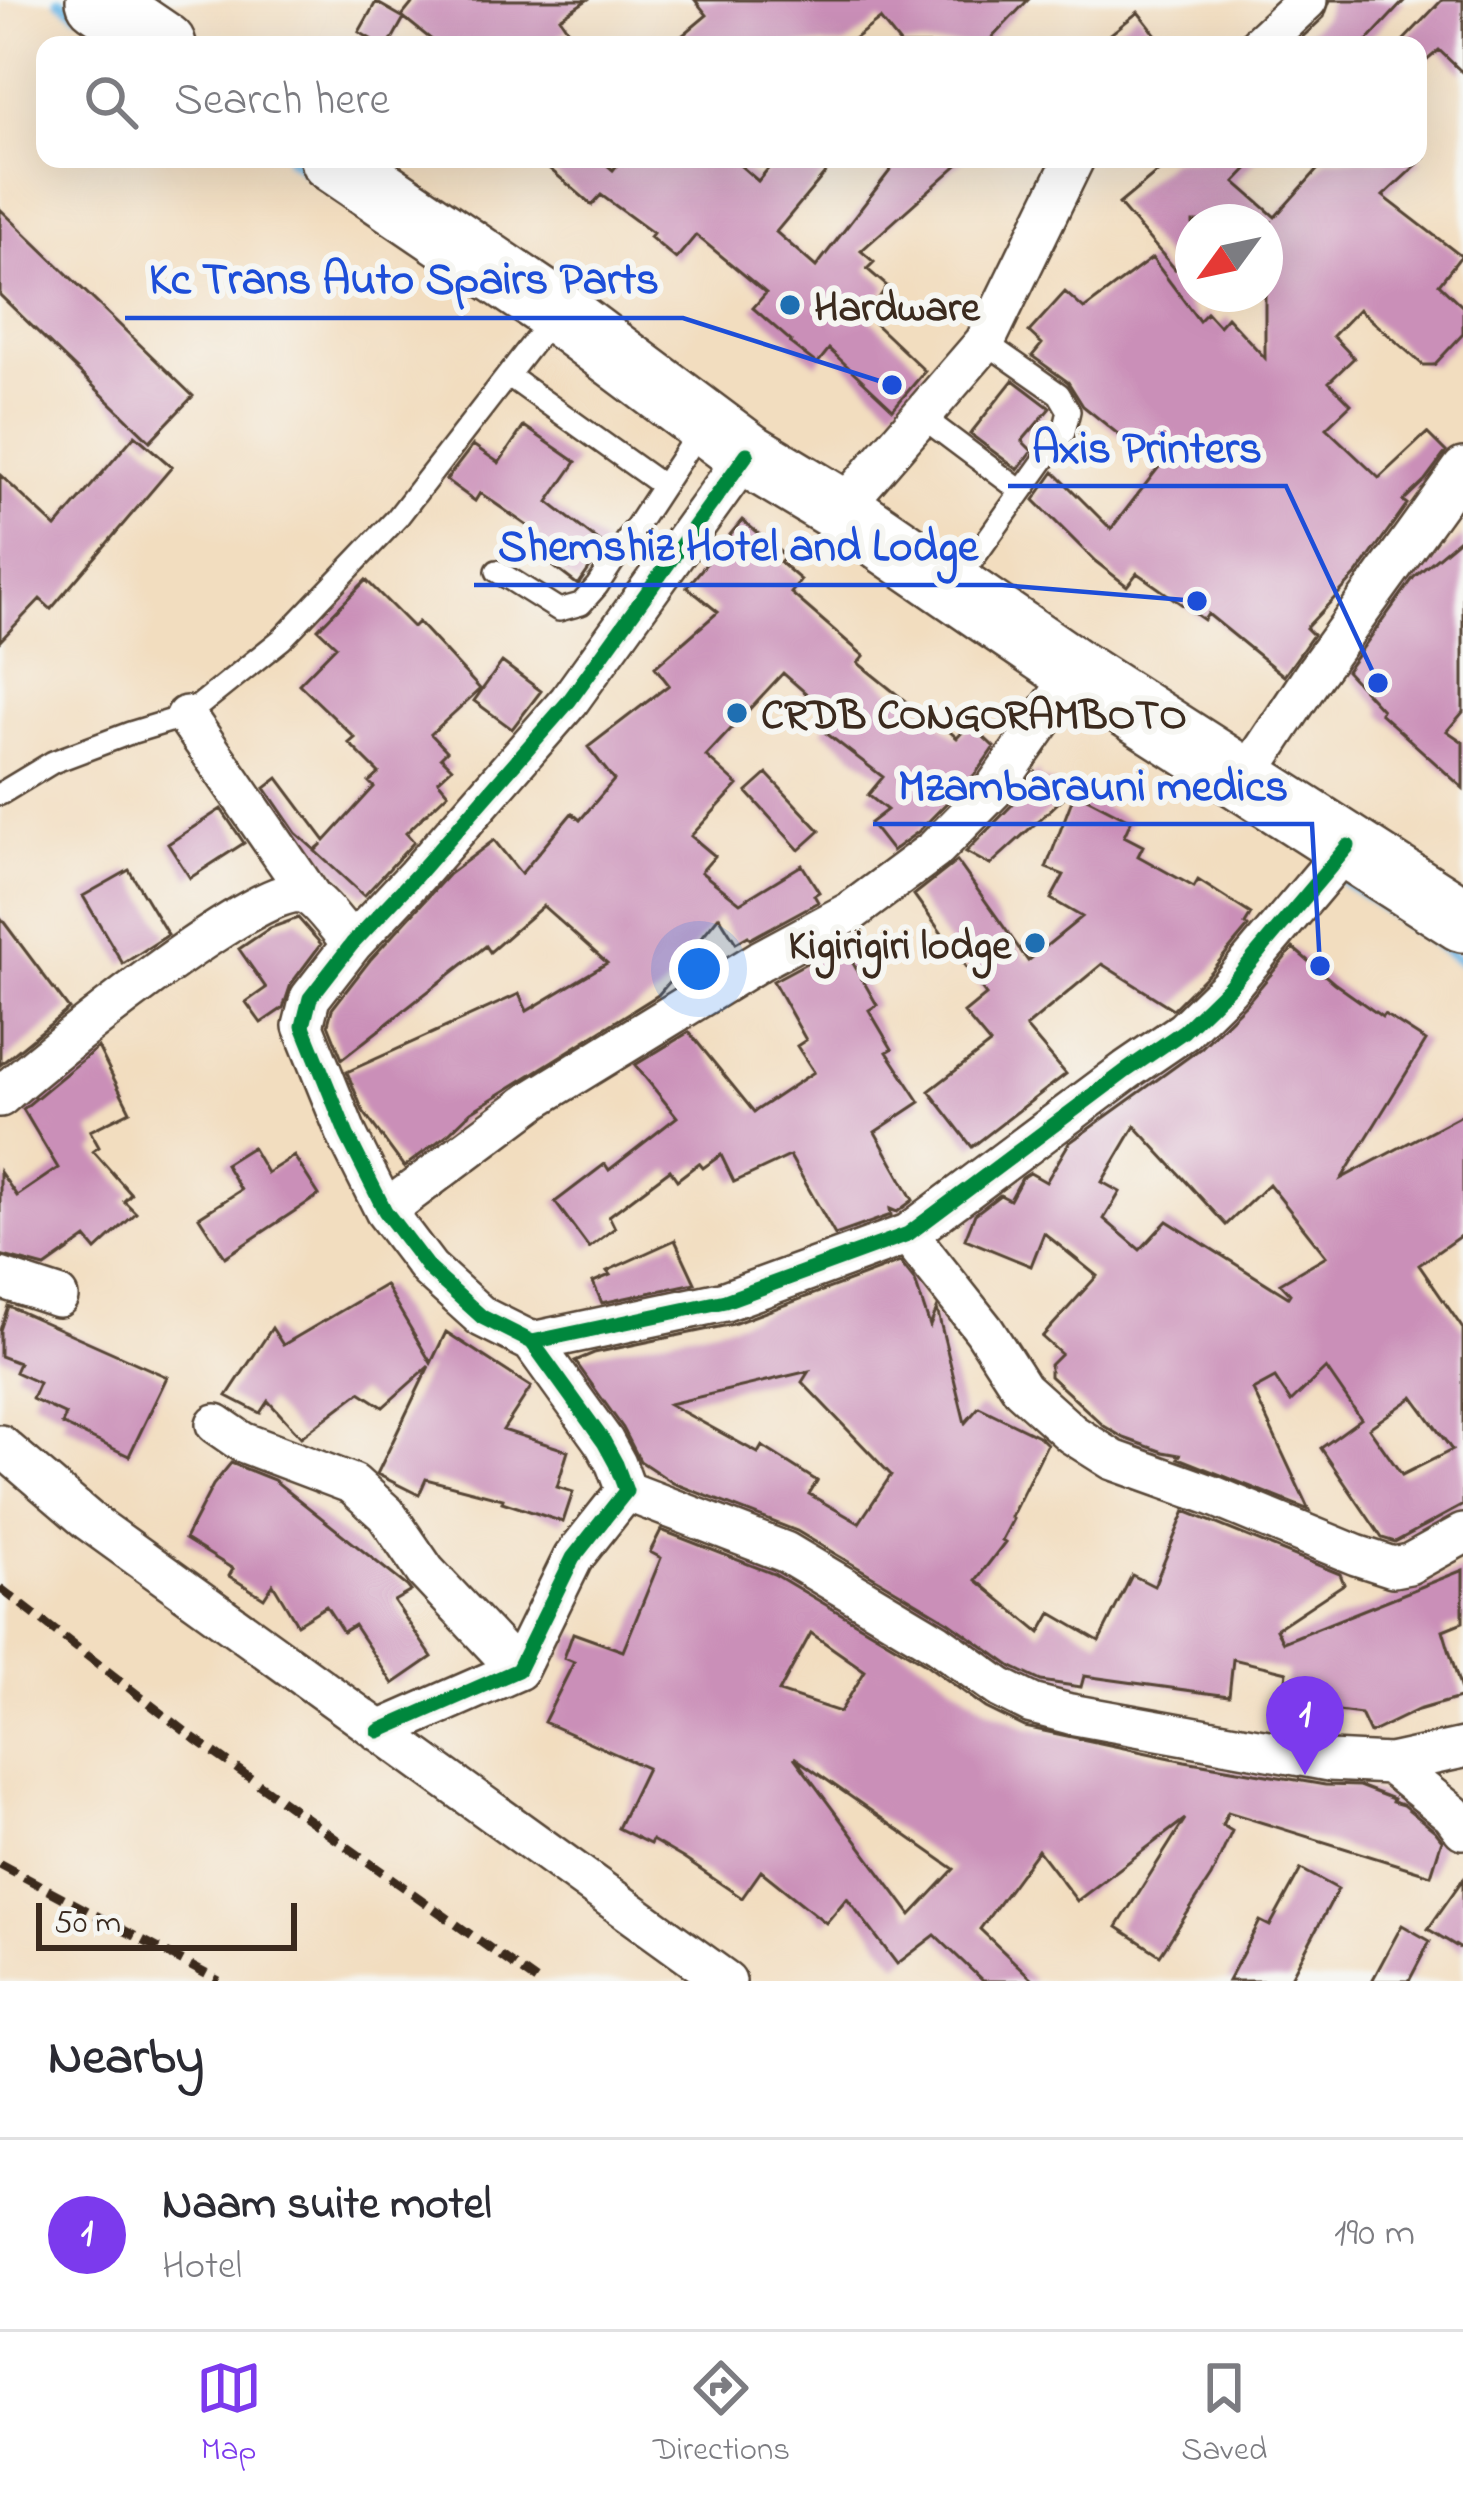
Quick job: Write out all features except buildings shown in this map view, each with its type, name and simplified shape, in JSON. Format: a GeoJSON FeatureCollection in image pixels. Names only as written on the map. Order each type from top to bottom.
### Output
{"type":"FeatureCollection","features":[{"type":"Feature","properties":{"kind":"main road"},"geometry":{"type":"LineString","coordinates":[[98,0],[151,36]]}},
{"type":"Feature","properties":{"kind":"main road"},"geometry":{"type":"LineString","coordinates":[[345,168],[556,311],[726,438],[1073,670],[1463,920]]}},
{"type":"Feature","properties":{"kind":"street"},"geometry":{"type":"LineString","coordinates":[[1269,36],[1307,0]]}},
{"type":"Feature","properties":{"kind":"street"},"geometry":{"type":"LineString","coordinates":[[840,510],[985,342],[1070,168]]}},
{"type":"Feature","properties":{"kind":"street"},"geometry":{"type":"LineString","coordinates":[[726,438],[569,700],[352,944],[310,998],[303,1026],[347,1135],[385,1211],[429,1268],[482,1317],[532,1342],[604,1442],[626,1491],[785,1552],[1032,1705],[1329,1761],[1390,1764],[1463,1748]]}},
{"type":"Feature","properties":{"kind":"street"},"geometry":{"type":"LineString","coordinates":[[1244,780],[1463,468]]}},
{"type":"Feature","properties":{"kind":"street"},"geometry":{"type":"LineString","coordinates":[[385,1211],[536,1099],[761,960],[852,911],[934,850],[995,788],[1069,683],[1073,670]]}},
{"type":"Feature","properties":{"kind":"street"},"geometry":{"type":"LineString","coordinates":[[186,716],[311,897],[352,944]]}},
{"type":"Feature","properties":{"kind":"street"},"geometry":{"type":"LineString","coordinates":[[532,1342],[725,1301],[908,1234],[1184,1030],[1229,987],[1348,846]]}},
{"type":"Feature","properties":{"kind":"street"},"geometry":{"type":"LineString","coordinates":[[0,1097],[127,994],[227,923],[282,895],[298,891],[311,897]]}},
{"type":"Feature","properties":{"kind":"street"},"geometry":{"type":"LineString","coordinates":[[908,1234],[984,1330],[1022,1389],[1072,1434],[1113,1460],[1393,1567],[1409,1564],[1463,1534]]}},
{"type":"Feature","properties":{"kind":"street"},"geometry":{"type":"LineString","coordinates":[[0,1278],[58,1297]]}},
{"type":"Feature","properties":{"kind":"street"},"geometry":{"type":"LineString","coordinates":[[216,1424],[242,1442],[353,1484],[386,1514],[425,1570],[518,1670]]}},
{"type":"Feature","properties":{"kind":"street"},"geometry":{"type":"LineString","coordinates":[[0,1445],[89,1521],[726,1981]]}},
{"type":"Feature","properties":{"kind":"street"},"geometry":{"type":"LineString","coordinates":[[379,1731],[518,1670],[573,1558],[626,1491]]}},
{"type":"Feature","properties":{"kind":"street"},"geometry":{"type":"LineString","coordinates":[[1390,1764],[1463,1828]]}},
{"type":"Feature","properties":{"kind":"lane"},"geometry":{"type":"LineString","coordinates":[[0,794],[53,762],[186,716],[283,639],[397,518],[556,311]]}},
{"type":"Feature","properties":{"kind":"lane"},"geometry":{"type":"LineString","coordinates":[[952,588],[1064,432],[1069,411],[1059,394],[985,342]]}},
{"type":"Feature","properties":{"kind":"lane"},"geometry":{"type":"LineString","coordinates":[[509,376],[663,486]]}},
{"type":"Feature","properties":{"kind":"lane"},"geometry":{"type":"LineString","coordinates":[[921,416],[1022,491]]}},
{"type":"Feature","properties":{"kind":"lane"},"geometry":{"type":"LineString","coordinates":[[496,571],[559,610],[581,604],[663,486],[726,438]]}},
{"type":"Feature","properties":{"kind":"waterway"},"geometry":{"type":"LineString","coordinates":[[59,0],[77,13]]}},
{"type":"Feature","properties":{"kind":"waterway"},"geometry":{"type":"LineString","coordinates":[[303,168],[312,174]]}},
{"type":"Feature","properties":{"kind":"waterway"},"geometry":{"type":"LineString","coordinates":[[1342,879],[1463,962]]}},
{"type":"Feature","properties":{"kind":"railway"},"geometry":{"type":"LineString","coordinates":[[0,1588],[195,1739],[536,1981]]}},
{"type":"Feature","properties":{"kind":"railway"},"geometry":{"type":"LineString","coordinates":[[0,1864],[219,1981]]}},
{"type":"Feature","properties":{"kind":"cycle path"},"geometry":{"type":"LineString","coordinates":[[379,1731],[518,1670],[573,1558],[626,1491],[604,1442],[532,1342],[482,1317],[429,1269],[385,1211],[347,1135],[303,1026],[310,998],[352,944],[569,701],[747,454]]}},
{"type":"Feature","properties":{"kind":"cycle path"},"geometry":{"type":"LineString","coordinates":[[532,1342],[725,1301],[908,1234],[1184,1031],[1229,987],[1348,846]]}},
{"type":"Feature","properties":{"kind":"place","name":"Hardware"},"geometry":{"type":"Point","coordinates":[790,305]}},
{"type":"Feature","properties":{"kind":"place","name":"Kc Trans Auto Spairs Parts"},"geometry":{"type":"Point","coordinates":[892,385]}},
{"type":"Feature","properties":{"kind":"place","name":"Shemshiz Hotel and Lodge"},"geometry":{"type":"Point","coordinates":[1197,601]}},
{"type":"Feature","properties":{"kind":"place","name":"Axis Printers"},"geometry":{"type":"Point","coordinates":[1378,683]}},
{"type":"Feature","properties":{"kind":"place","name":"CRDB CONGORAMBOTO"},"geometry":{"type":"Point","coordinates":[737,713]}},
{"type":"Feature","properties":{"kind":"place","name":"Kigirigiri lodge"},"geometry":{"type":"Point","coordinates":[1035,943]}},
{"type":"Feature","properties":{"kind":"place","name":"Mzambarauni medics"},"geometry":{"type":"Point","coordinates":[1320,966]}},
{"type":"Feature","properties":{"kind":"place","name":"Naam suite motel"},"geometry":{"type":"Point","coordinates":[1305,1775]}}]}
